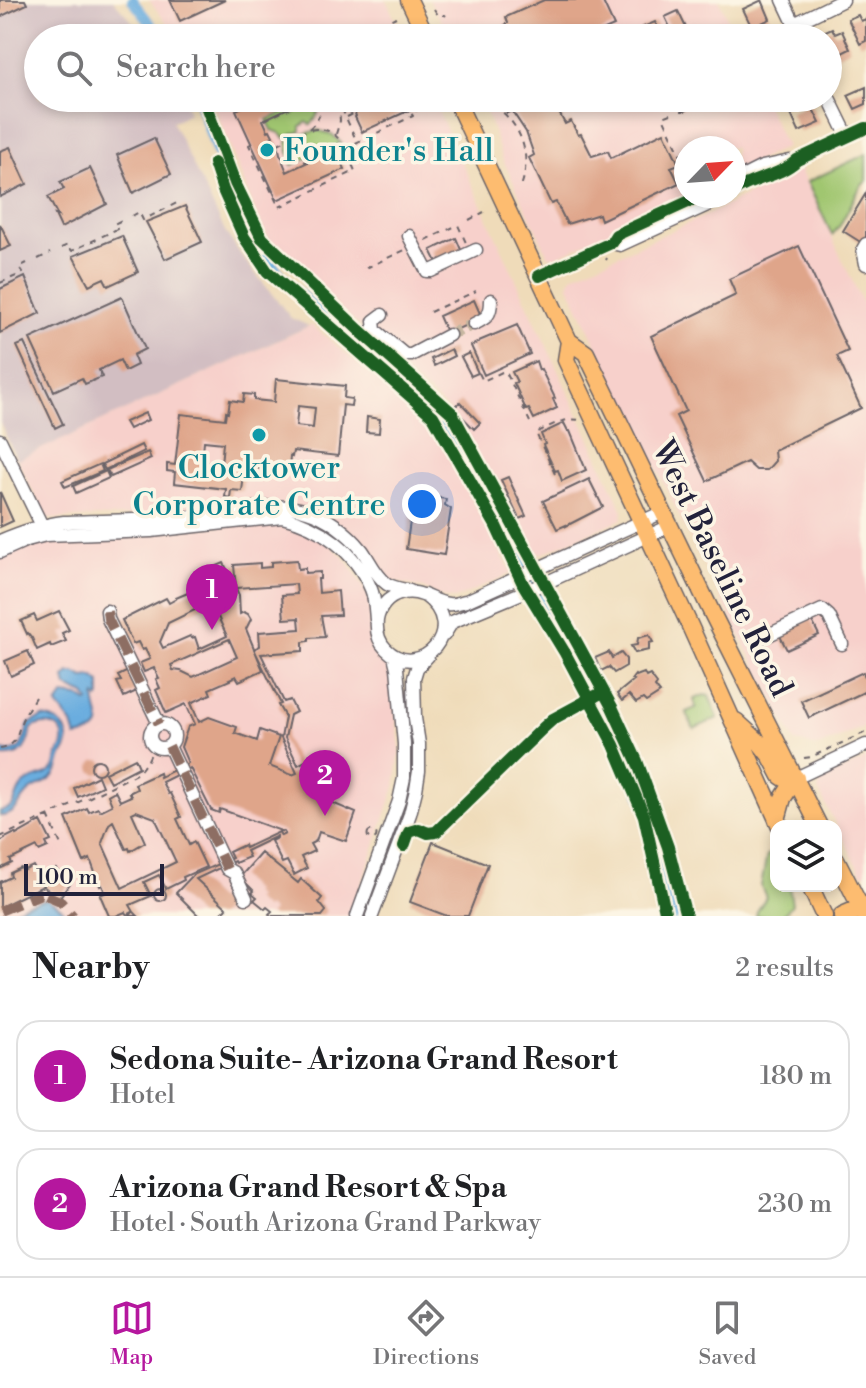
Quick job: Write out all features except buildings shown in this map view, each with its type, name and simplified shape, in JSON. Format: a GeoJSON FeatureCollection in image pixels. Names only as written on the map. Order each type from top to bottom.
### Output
{"type":"FeatureCollection","features":[{"type":"Feature","properties":{"kind":"highway"},"geometry":{"type":"LineString","coordinates":[[843,916],[864,910]]}},
{"type":"Feature","properties":{"kind":"main road"},"geometry":{"type":"LineString","coordinates":[[409,0],[420,24]]}},
{"type":"Feature","properties":{"kind":"main road","name":"West Baseline Road"},"geometry":{"type":"LineString","coordinates":[[462,112],[569,341],[586,353],[816,820]]}},
{"type":"Feature","properties":{"kind":"main road","name":"West Baseline Road"},"geometry":{"type":"LineString","coordinates":[[569,341],[566,360],[778,820]]}},
{"type":"Feature","properties":{"kind":"main road"},"geometry":{"type":"LineString","coordinates":[[717,684],[742,672]]}},
{"type":"Feature","properties":{"kind":"main road"},"geometry":{"type":"LineString","coordinates":[[731,717],[760,743],[781,776],[796,778]]}},
{"type":"Feature","properties":{"kind":"main road"},"geometry":{"type":"LineString","coordinates":[[779,820],[783,798],[796,778]]}},
{"type":"Feature","properties":{"kind":"main road"},"geometry":{"type":"LineString","coordinates":[[842,870],[864,910]]}},
{"type":"Feature","properties":{"kind":"main road"},"geometry":{"type":"LineString","coordinates":[[813,892],[824,916]]}},
{"type":"Feature","properties":{"kind":"street"},"geometry":{"type":"LineString","coordinates":[[783,0],[794,24],[843,0]]}},
{"type":"Feature","properties":{"kind":"street"},"geometry":{"type":"LineString","coordinates":[[836,112],[848,137]]}},
{"type":"Feature","properties":{"kind":"street"},"geometry":{"type":"LineString","coordinates":[[746,175],[762,167],[797,160],[866,128]]}},
{"type":"Feature","properties":{"kind":"street"},"geometry":{"type":"LineString","coordinates":[[746,184],[791,166],[797,160]]}},
{"type":"Feature","properties":{"kind":"street"},"geometry":{"type":"LineString","coordinates":[[539,276],[611,243],[616,235],[675,208]]}},
{"type":"Feature","properties":{"kind":"street"},"geometry":{"type":"LineString","coordinates":[[662,214],[686,215],[694,208]]}},
{"type":"Feature","properties":{"kind":"street"},"geometry":{"type":"LineString","coordinates":[[611,243],[620,245],[701,208]]}},
{"type":"Feature","properties":{"kind":"street"},"geometry":{"type":"LineString","coordinates":[[412,242],[427,271],[472,249]]}},
{"type":"Feature","properties":{"kind":"street"},"geometry":{"type":"LineString","coordinates":[[866,244],[863,249],[866,264]]}},
{"type":"Feature","properties":{"kind":"street"},"geometry":{"type":"LineString","coordinates":[[474,324],[487,318],[491,300]]}},
{"type":"Feature","properties":{"kind":"street"},"geometry":{"type":"LineString","coordinates":[[382,315],[374,321],[375,330],[405,355],[411,355],[449,335]]}},
{"type":"Feature","properties":{"kind":"street"},"geometry":{"type":"LineString","coordinates":[[0,440],[44,530]]}},
{"type":"Feature","properties":{"kind":"street"},"geometry":{"type":"LineString","coordinates":[[0,541],[64,522],[204,516],[283,506],[308,511],[333,524],[362,550],[390,586],[453,604],[666,519]]}},
{"type":"Feature","properties":{"kind":"street"},"geometry":{"type":"LineString","coordinates":[[0,552],[44,530],[151,531],[282,517],[324,533],[350,555],[371,588],[376,624],[381,643],[387,650],[394,656],[413,659],[431,652]]}},
{"type":"Feature","properties":{"kind":"street"},"geometry":{"type":"LineString","coordinates":[[372,916],[416,790],[419,744],[414,678],[417,668],[452,622],[537,587],[645,528]]}},
{"type":"Feature","properties":{"kind":"street"},"geometry":{"type":"LineString","coordinates":[[376,624],[378,614],[392,597],[402,593],[419,594],[433,601],[440,610],[443,631],[440,641]]}},
{"type":"Feature","properties":{"kind":"street"},"geometry":{"type":"LineString","coordinates":[[764,637],[822,610],[829,616],[842,644]]}},
{"type":"Feature","properties":{"kind":"street"},"geometry":{"type":"LineString","coordinates":[[107,611],[159,724]]}},
{"type":"Feature","properties":{"kind":"street"},"geometry":{"type":"LineString","coordinates":[[357,916],[399,801],[404,778],[404,744],[394,656]]}},
{"type":"Feature","properties":{"kind":"street"},"geometry":{"type":"LineString","coordinates":[[162,746],[173,741],[173,731],[167,725],[159,724],[150,736],[162,746],[227,869],[234,873],[246,898]]}},
{"type":"Feature","properties":{"kind":"street"},"geometry":{"type":"LineString","coordinates":[[796,778],[866,745]]}},
{"type":"Feature","properties":{"kind":"path"},"geometry":{"type":"LineString","coordinates":[[434,9],[438,15],[446,16]]}},
{"type":"Feature","properties":{"kind":"path"},"geometry":{"type":"LineString","coordinates":[[381,24],[396,17]]}},
{"type":"Feature","properties":{"kind":"path"},"geometry":{"type":"LineString","coordinates":[[265,120],[282,112]]}},
{"type":"Feature","properties":{"kind":"path"},"geometry":{"type":"LineString","coordinates":[[278,144],[308,130],[316,123],[321,112]]}},
{"type":"Feature","properties":{"kind":"path"},"geometry":{"type":"LineString","coordinates":[[335,135],[339,112]]}},
{"type":"Feature","properties":{"kind":"path"},"geometry":{"type":"LineString","coordinates":[[343,112],[358,143]]}},
{"type":"Feature","properties":{"kind":"path"},"geometry":{"type":"LineString","coordinates":[[345,148],[413,116],[413,112]]}},
{"type":"Feature","properties":{"kind":"path"},"geometry":{"type":"LineString","coordinates":[[503,112],[518,129],[525,149],[527,162],[520,189]]}},
{"type":"Feature","properties":{"kind":"path"},"geometry":{"type":"LineString","coordinates":[[346,118],[355,113]]}},
{"type":"Feature","properties":{"kind":"path"},"geometry":{"type":"LineString","coordinates":[[671,114],[663,117],[674,140]]}},
{"type":"Feature","properties":{"kind":"path"},"geometry":{"type":"LineString","coordinates":[[251,144],[279,207],[355,171],[345,148],[335,135],[324,129],[308,130]]}},
{"type":"Feature","properties":{"kind":"path"},"geometry":{"type":"LineString","coordinates":[[304,162],[342,143]]}},
{"type":"Feature","properties":{"kind":"path"},"geometry":{"type":"LineString","coordinates":[[287,195],[290,202]]}},
{"type":"Feature","properties":{"kind":"path"},"geometry":{"type":"LineString","coordinates":[[132,216],[139,212],[143,220],[181,201]]}},
{"type":"Feature","properties":{"kind":"path"},"geometry":{"type":"LineString","coordinates":[[469,220],[484,212]]}},
{"type":"Feature","properties":{"kind":"path"},"geometry":{"type":"LineString","coordinates":[[61,248],[68,245],[72,251],[117,229],[114,224],[122,220]]}},
{"type":"Feature","properties":{"kind":"path"},"geometry":{"type":"LineString","coordinates":[[366,268],[412,242],[458,225],[472,249]]}},
{"type":"Feature","properties":{"kind":"path"},"geometry":{"type":"LineString","coordinates":[[38,259],[50,253]]}},
{"type":"Feature","properties":{"kind":"path"},"geometry":{"type":"LineString","coordinates":[[0,283],[23,273],[19,267],[27,263]]}},
{"type":"Feature","properties":{"kind":"path"},"geometry":{"type":"LineString","coordinates":[[430,312],[476,291]]}},
{"type":"Feature","properties":{"kind":"path"},"geometry":{"type":"LineString","coordinates":[[479,373],[483,381],[506,372],[530,422]]}},
{"type":"Feature","properties":{"kind":"path"},"geometry":{"type":"LineString","coordinates":[[555,474],[536,433],[563,420],[579,420]]}},
{"type":"Feature","properties":{"kind":"path"},"geometry":{"type":"LineString","coordinates":[[593,698],[596,679]]}},
{"type":"Feature","properties":{"kind":"path"},"geometry":{"type":"LineString","coordinates":[[0,749],[9,747],[15,741],[35,697]]}},
{"type":"Feature","properties":{"kind":"path"},"geometry":{"type":"LineString","coordinates":[[804,758],[866,732]]}},
{"type":"Feature","properties":{"kind":"path"},"geometry":{"type":"LineString","coordinates":[[0,837],[138,773],[162,746]]}},
{"type":"Feature","properties":{"kind":"path"},"geometry":{"type":"LineString","coordinates":[[47,815],[62,847]]}},
{"type":"Feature","properties":{"kind":"shaded area"},"geometry":{"type":"Polygon","coordinates":[[[0,0],[113,0],[134,24],[24,24],[24,112],[189,112],[172,122],[226,233],[291,318],[309,326],[17,460],[0,423],[0,0]]]}},
{"type":"Feature","properties":{"kind":"shaded area"},"geometry":{"type":"Polygon","coordinates":[[[149,0],[386,0],[397,24],[168,24],[149,0]]]}},
{"type":"Feature","properties":{"kind":"shaded area"},"geometry":{"type":"Polygon","coordinates":[[[429,0],[719,0],[730,24],[444,24],[429,0]]]}},
{"type":"Feature","properties":{"kind":"shaded area"},"geometry":{"type":"Polygon","coordinates":[[[216,112],[438,112],[623,511],[622,519],[532,556],[452,413],[271,244],[216,112]]]}},
{"type":"Feature","properties":{"kind":"shaded area"},"geometry":{"type":"Polygon","coordinates":[[[486,112],[770,112],[786,147],[746,166],[746,136],[674,136],[674,201],[554,258],[548,255],[502,158],[486,112]]]}},
{"type":"Feature","properties":{"kind":"shaded area"},"geometry":{"type":"Polygon","coordinates":[[[799,168],[866,310],[866,726],[818,747],[795,742],[655,464],[644,451],[569,285],[572,276],[721,208],[746,208],[746,195],[799,168]]]}},
{"type":"Feature","properties":{"kind":"shaded area"},"geometry":{"type":"Polygon","coordinates":[[[312,325],[425,421],[445,451],[512,573],[455,599],[438,596],[423,588],[388,580],[321,513],[46,517],[17,460],[312,325]]]}},
{"type":"Feature","properties":{"kind":"shaded area"},"geometry":{"type":"Polygon","coordinates":[[[282,521],[320,534],[348,562],[370,601],[373,640],[390,668],[400,749],[395,787],[349,916],[0,914],[0,556],[38,541],[282,521]]]}},
{"type":"Feature","properties":{"kind":"shaded area"},"geometry":{"type":"Polygon","coordinates":[[[866,759],[866,874],[861,873],[842,836],[842,820],[834,820],[818,790],[822,779],[866,759]]]}},
{"type":"Feature","properties":{"kind":"green space"},"geometry":{"type":"Polygon","coordinates":[[[285,112],[318,112],[311,125],[307,122],[301,126],[301,131],[285,138],[272,130],[267,120],[285,112]]]}},
{"type":"Feature","properties":{"kind":"green space"},"geometry":{"type":"Polygon","coordinates":[[[318,130],[333,135],[341,143],[292,165],[287,142],[300,142],[300,135],[318,130]]]}},
{"type":"Feature","properties":{"kind":"green space"},"geometry":{"type":"Polygon","coordinates":[[[866,154],[866,182],[832,235],[807,182],[866,154]]]}},
{"type":"Feature","properties":{"kind":"green space"},"geometry":{"type":"Polygon","coordinates":[[[709,696],[718,718],[694,729],[686,712],[696,708],[694,699],[709,696]]]}},
{"type":"Feature","properties":{"kind":"green space"},"geometry":{"type":"Polygon","coordinates":[[[770,854],[770,892],[790,892],[792,904],[783,916],[756,916],[766,897],[761,886],[767,855],[770,854]]]}},
{"type":"Feature","properties":{"kind":"water"},"geometry":{"type":"Polygon","coordinates":[[[70,673],[84,678],[93,677],[100,683],[100,697],[95,698],[98,728],[87,735],[76,737],[72,724],[57,705],[64,695],[89,701],[85,695],[67,687],[65,678],[70,673]]]}},
{"type":"Feature","properties":{"kind":"water"},"geometry":{"type":"Polygon","coordinates":[[[43,717],[59,723],[66,731],[67,747],[58,770],[51,779],[28,793],[13,811],[0,816],[0,811],[13,805],[23,785],[49,773],[55,766],[63,737],[54,725],[32,728],[23,750],[14,755],[0,756],[0,751],[18,749],[29,724],[43,717]]]}},
{"type":"Feature","properties":{"kind":"water"},"geometry":{"type":"Polygon","coordinates":[[[46,899],[61,907],[67,916],[5,916],[27,904],[46,899]]]}},
{"type":"Feature","properties":{"kind":"waterway"},"geometry":{"type":"LineString","coordinates":[[132,0],[151,24]]}},
{"type":"Feature","properties":{"kind":"waterway"},"geometry":{"type":"LineString","coordinates":[[203,112],[234,202],[249,233],[268,260],[294,289],[434,411],[454,440],[539,592],[634,777],[652,823],[674,916]]}},
{"type":"Feature","properties":{"kind":"tunnel"},"geometry":{"type":"LineString","coordinates":[[449,335],[474,324]]}},
{"type":"Feature","properties":{"kind":"marked path"},"geometry":{"type":"LineString","coordinates":[[107,611],[108,619],[159,724]]}},
{"type":"Feature","properties":{"kind":"marked path"},"geometry":{"type":"LineString","coordinates":[[169,746],[227,869]]}},
{"type":"Feature","properties":{"kind":"marked path"},"geometry":{"type":"LineString","coordinates":[[0,911],[41,894]]}},
{"type":"Feature","properties":{"kind":"marked path"},"geometry":{"type":"LineString","coordinates":[[46,895],[60,901],[73,916]]}},
{"type":"Feature","properties":{"kind":"cycle path"},"geometry":{"type":"LineString","coordinates":[[208,112],[235,183],[262,238],[452,413],[612,707],[637,761],[668,847],[686,916]]}},
{"type":"Feature","properties":{"kind":"cycle path"},"geometry":{"type":"LineString","coordinates":[[746,185],[866,128]]}},
{"type":"Feature","properties":{"kind":"cycle path"},"geometry":{"type":"LineString","coordinates":[[214,163],[244,237],[267,271],[433,416],[614,745],[644,816],[666,916]]}},
{"type":"Feature","properties":{"kind":"cycle path"},"geometry":{"type":"LineString","coordinates":[[539,276],[611,243],[616,235],[675,208]]}},
{"type":"Feature","properties":{"kind":"cycle path"},"geometry":{"type":"LineString","coordinates":[[404,846],[409,832],[419,829],[436,832],[553,719],[601,693]]}},
{"type":"Feature","properties":{"kind":"place","name":"Founder's Hall"},"geometry":{"type":"Point","coordinates":[267,150]}},
{"type":"Feature","properties":{"kind":"place","name":"Clocktower Corporate Centre"},"geometry":{"type":"Point","coordinates":[259,435]}},
{"type":"Feature","properties":{"kind":"place","name":"Sedona Suite- Arizona Grand Resort"},"geometry":{"type":"Point","coordinates":[212,630]}},
{"type":"Feature","properties":{"kind":"place","name":"Arizona Grand Resort & Spa"},"geometry":{"type":"Point","coordinates":[325,816]}}]}
